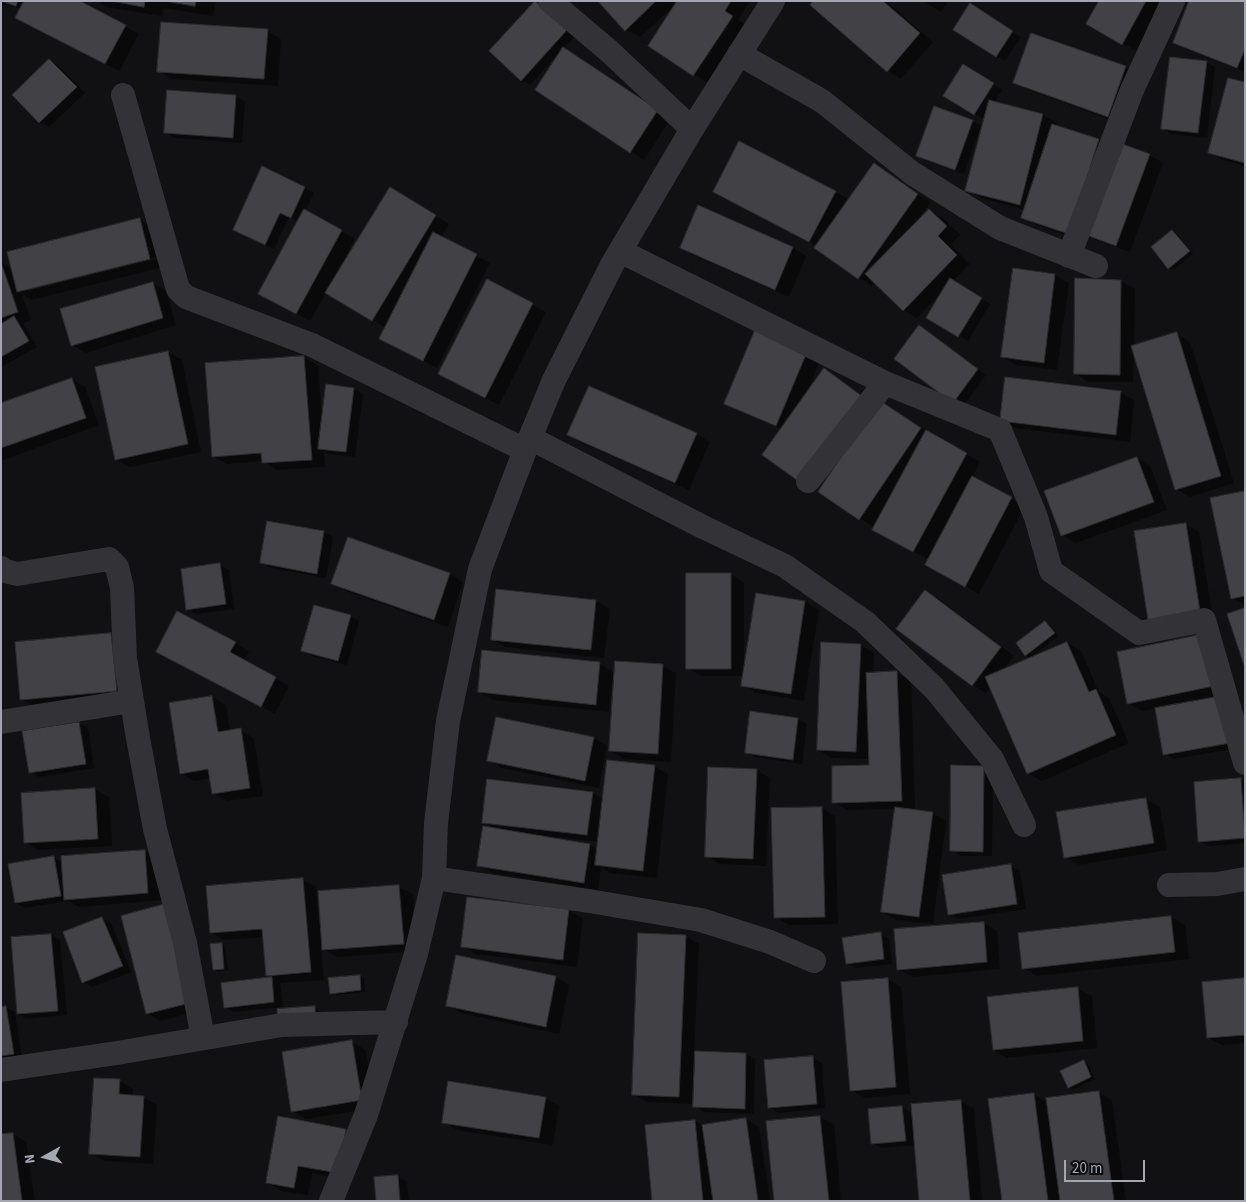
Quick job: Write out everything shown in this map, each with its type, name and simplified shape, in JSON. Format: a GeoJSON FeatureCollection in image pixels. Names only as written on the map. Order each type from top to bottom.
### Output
{"type":"FeatureCollection","features":[{"type":"Feature","properties":{"kind":"street"},"geometry":{"type":"LineString","coordinates":[[550,1],[609,51],[692,129]]}},
{"type":"Feature","properties":{"kind":"street"},"geometry":{"type":"LineString","coordinates":[[331,1201],[366,1115],[396,1022],[416,954],[434,878],[436,822],[448,721],[480,570],[527,444],[554,380],[620,251],[692,129],[773,1]]}},
{"type":"Feature","properties":{"kind":"street"},"geometry":{"type":"LineString","coordinates":[[1069,256],[1132,90],[1173,1]]}},
{"type":"Feature","properties":{"kind":"street"},"geometry":{"type":"LineString","coordinates":[[739,54],[822,101],[912,173],[1000,228],[1096,266]]}},
{"type":"Feature","properties":{"kind":"street"},"geometry":{"type":"LineString","coordinates":[[123,95],[178,290],[186,297],[312,345],[785,566],[865,622],[934,688],[992,759],[1024,825]]}},
{"type":"Feature","properties":{"kind":"street"},"geometry":{"type":"LineString","coordinates":[[620,251],[885,383],[1000,430],[1036,517],[1051,571],[1139,633],[1204,620],[1245,762]]}},
{"type":"Feature","properties":{"kind":"street"},"geometry":{"type":"LineString","coordinates":[[808,481],[885,383]]}},
{"type":"Feature","properties":{"kind":"street"},"geometry":{"type":"LineString","coordinates":[[1,568],[2,570],[17,574],[109,559],[117,567],[122,588],[124,658],[155,829],[185,943],[203,1038]]}},
{"type":"Feature","properties":{"kind":"street"},"geometry":{"type":"LineString","coordinates":[[1,722],[132,701]]}},
{"type":"Feature","properties":{"kind":"street"},"geometry":{"type":"LineString","coordinates":[[434,878],[589,900],[701,920],[770,942],[814,961]]}},
{"type":"Feature","properties":{"kind":"street"},"geometry":{"type":"LineString","coordinates":[[1169,885],[1216,884],[1245,880]]}},
{"type":"Feature","properties":{"kind":"street"},"geometry":{"type":"LineString","coordinates":[[1,1070],[117,1054],[282,1024],[396,1022]]}},
{"type":"Feature","properties":{"kind":"building"},"geometry":{"type":"Polygon","coordinates":[[[1,1],[18,1],[16,6],[1,1]]]}},
{"type":"Feature","properties":{"kind":"building"},"geometry":{"type":"Polygon","coordinates":[[[24,1],[80,1],[126,25],[105,64],[15,18],[24,1]]]}},
{"type":"Feature","properties":{"kind":"building"},"geometry":{"type":"Polygon","coordinates":[[[112,1],[145,1],[144,7],[112,1]]]}},
{"type":"Feature","properties":{"kind":"building"},"geometry":{"type":"Polygon","coordinates":[[[165,1],[196,1],[195,6],[165,1]]]}},
{"type":"Feature","properties":{"kind":"building"},"geometry":{"type":"Polygon","coordinates":[[[535,1],[567,30],[521,81],[489,51],[535,1]]]}},
{"type":"Feature","properties":{"kind":"building"},"geometry":{"type":"Polygon","coordinates":[[[598,1],[656,1],[625,31],[598,1]]]}},
{"type":"Feature","properties":{"kind":"building"},"geometry":{"type":"Polygon","coordinates":[[[677,1],[731,1],[725,11],[733,16],[693,76],[648,46],[677,1]]]}},
{"type":"Feature","properties":{"kind":"building"},"geometry":{"type":"Polygon","coordinates":[[[813,1],[883,1],[920,33],[887,72],[810,5],[813,1]]]}},
{"type":"Feature","properties":{"kind":"building"},"geometry":{"type":"Polygon","coordinates":[[[1099,1],[1146,1],[1122,45],[1086,24],[1099,1]]]}},
{"type":"Feature","properties":{"kind":"building"},"geometry":{"type":"Polygon","coordinates":[[[1189,1],[1245,1],[1245,49],[1237,68],[1173,43],[1189,1]]]}},
{"type":"Feature","properties":{"kind":"building"},"geometry":{"type":"Polygon","coordinates":[[[970,3],[1013,31],[996,57],[953,30],[970,3]]]}},
{"type":"Feature","properties":{"kind":"building"},"geometry":{"type":"Polygon","coordinates":[[[161,22],[268,29],[264,79],[157,72],[161,22]]]}},
{"type":"Feature","properties":{"kind":"building"},"geometry":{"type":"Polygon","coordinates":[[[1031,33],[1126,66],[1108,117],[1013,83],[1031,33]]]}},
{"type":"Feature","properties":{"kind":"building"},"geometry":{"type":"Polygon","coordinates":[[[563,47],[658,110],[630,153],[535,90],[563,47]]]}},
{"type":"Feature","properties":{"kind":"building"},"geometry":{"type":"Polygon","coordinates":[[[1170,57],[1207,61],[1198,133],[1161,129],[1170,57]]]}},
{"type":"Feature","properties":{"kind":"building"},"geometry":{"type":"Polygon","coordinates":[[[49,59],[77,87],[39,123],[12,95],[49,59]]]}},
{"type":"Feature","properties":{"kind":"building"},"geometry":{"type":"Polygon","coordinates":[[[963,64],[994,83],[974,115],[943,96],[963,64]]]}},
{"type":"Feature","properties":{"kind":"building"},"geometry":{"type":"Polygon","coordinates":[[[1228,78],[1245,82],[1245,163],[1208,153],[1228,78]]]}},
{"type":"Feature","properties":{"kind":"building"},"geometry":{"type":"Polygon","coordinates":[[[167,90],[236,95],[233,138],[164,133],[167,90]]]}},
{"type":"Feature","properties":{"kind":"building"},"geometry":{"type":"Polygon","coordinates":[[[989,100],[1043,114],[1020,205],[965,191],[989,100]]]}},
{"type":"Feature","properties":{"kind":"building"},"geometry":{"type":"Polygon","coordinates":[[[934,106],[973,120],[955,170],[916,156],[934,106]]]}},
{"type":"Feature","properties":{"kind":"building"},"geometry":{"type":"Polygon","coordinates":[[[1052,124],[1099,139],[1069,234],[1021,218],[1052,124]]]}},
{"type":"Feature","properties":{"kind":"building"},"geometry":{"type":"Polygon","coordinates":[[[739,141],[836,191],[809,242],[713,192],[739,141]]]}},
{"type":"Feature","properties":{"kind":"building"},"geometry":{"type":"Polygon","coordinates":[[[1114,141],[1150,154],[1116,246],[1081,233],[1114,141]]]}},
{"type":"Feature","properties":{"kind":"building"},"geometry":{"type":"Polygon","coordinates":[[[874,163],[918,194],[858,279],[814,248],[874,163]]]}},
{"type":"Feature","properties":{"kind":"building"},"geometry":{"type":"Polygon","coordinates":[[[262,166],[305,187],[291,218],[280,213],[265,245],[233,230],[262,166]]]}},
{"type":"Feature","properties":{"kind":"building"},"geometry":{"type":"Polygon","coordinates":[[[390,187],[436,215],[372,321],[325,293],[390,187]]]}},
{"type":"Feature","properties":{"kind":"building"},"geometry":{"type":"Polygon","coordinates":[[[698,205],[793,247],[775,290],[680,248],[698,205]]]}},
{"type":"Feature","properties":{"kind":"building"},"geometry":{"type":"Polygon","coordinates":[[[304,209],[342,230],[296,314],[258,294],[304,209]]]}},
{"type":"Feature","properties":{"kind":"building"},"geometry":{"type":"Polygon","coordinates":[[[929,209],[947,226],[938,236],[957,255],[903,311],[865,274],[929,209]]]}},
{"type":"Feature","properties":{"kind":"building"},"geometry":{"type":"Polygon","coordinates":[[[140,218],[150,259],[17,292],[7,252],[140,218]]]}},
{"type":"Feature","properties":{"kind":"building"},"geometry":{"type":"Polygon","coordinates":[[[1172,230],[1190,251],[1168,269],[1151,247],[1172,230]]]}},
{"type":"Feature","properties":{"kind":"building"},"geometry":{"type":"Polygon","coordinates":[[[433,232],[477,254],[423,361],[379,339],[433,232]]]}},
{"type":"Feature","properties":{"kind":"building"},"geometry":{"type":"Polygon","coordinates":[[[1,262],[18,312],[1,318],[1,262]]]}},
{"type":"Feature","properties":{"kind":"building"},"geometry":{"type":"Polygon","coordinates":[[[1013,268],[1055,274],[1044,363],[1001,357],[1013,268]]]}},
{"type":"Feature","properties":{"kind":"building"},"geometry":{"type":"Polygon","coordinates":[[[950,278],[982,298],[958,337],[926,318],[950,278]]]}},
{"type":"Feature","properties":{"kind":"building"},"geometry":{"type":"Polygon","coordinates":[[[1075,278],[1121,280],[1120,375],[1074,374],[1075,278]]]}},
{"type":"Feature","properties":{"kind":"building"},"geometry":{"type":"Polygon","coordinates":[[[487,279],[533,303],[485,398],[438,374],[487,279]]]}},
{"type":"Feature","properties":{"kind":"building"},"geometry":{"type":"Polygon","coordinates":[[[153,282],[163,318],[71,346],[60,309],[153,282]]]}},
{"type":"Feature","properties":{"kind":"building"},"geometry":{"type":"Polygon","coordinates":[[[14,316],[29,341],[1,357],[1,324],[14,316]]]}},
{"type":"Feature","properties":{"kind":"building"},"geometry":{"type":"Polygon","coordinates":[[[919,325],[978,369],[953,403],[894,359],[919,325]]]}},
{"type":"Feature","properties":{"kind":"building"},"geometry":{"type":"Polygon","coordinates":[[[755,330],[807,352],[776,426],[724,404],[755,330]]]}},
{"type":"Feature","properties":{"kind":"building"},"geometry":{"type":"Polygon","coordinates":[[[1177,332],[1221,476],[1175,490],[1131,346],[1177,332]]]}},
{"type":"Feature","properties":{"kind":"building"},"geometry":{"type":"Polygon","coordinates":[[[168,351],[188,444],[115,460],[95,367],[168,351]]]}},
{"type":"Feature","properties":{"kind":"building"},"geometry":{"type":"Polygon","coordinates":[[[304,356],[312,460],[262,463],[261,453],[212,457],[205,363],[304,356]]]}},
{"type":"Feature","properties":{"kind":"building"},"geometry":{"type":"Polygon","coordinates":[[[824,368],[863,397],[801,483],[762,455],[824,368]]]}},
{"type":"Feature","properties":{"kind":"building"},"geometry":{"type":"Polygon","coordinates":[[[1005,377],[1121,391],[1116,435],[1000,421],[1005,377]]]}},
{"type":"Feature","properties":{"kind":"building"},"geometry":{"type":"Polygon","coordinates":[[[72,378],[86,418],[1,448],[1,403],[72,378]]]}},
{"type":"Feature","properties":{"kind":"building"},"geometry":{"type":"Polygon","coordinates":[[[326,384],[354,388],[346,452],[318,449],[326,384]]]}},
{"type":"Feature","properties":{"kind":"building"},"geometry":{"type":"Polygon","coordinates":[[[589,386],[697,433],[675,483],[567,435],[589,386]]]}},
{"type":"Feature","properties":{"kind":"building"},"geometry":{"type":"Polygon","coordinates":[[[879,400],[921,428],[859,520],[818,492],[879,400]]]}},
{"type":"Feature","properties":{"kind":"building"},"geometry":{"type":"Polygon","coordinates":[[[926,430],[967,453],[913,552],[872,530],[926,430]]]}},
{"type":"Feature","properties":{"kind":"building"},"geometry":{"type":"Polygon","coordinates":[[[1137,457],[1154,502],[1061,536],[1044,491],[1137,457]]]}},
{"type":"Feature","properties":{"kind":"building"},"geometry":{"type":"Polygon","coordinates":[[[972,476],[1012,497],[965,587],[925,565],[972,476]]]}},
{"type":"Feature","properties":{"kind":"building"},"geometry":{"type":"Polygon","coordinates":[[[1245,491],[1245,596],[1231,599],[1210,498],[1245,491]]]}},
{"type":"Feature","properties":{"kind":"building"},"geometry":{"type":"Polygon","coordinates":[[[267,521],[324,531],[317,574],[260,563],[267,521]]]}},
{"type":"Feature","properties":{"kind":"building"},"geometry":{"type":"Polygon","coordinates":[[[1186,523],[1200,611],[1148,620],[1134,531],[1186,523]]]}},
{"type":"Feature","properties":{"kind":"building"},"geometry":{"type":"Polygon","coordinates":[[[348,537],[450,573],[434,620],[331,584],[348,537]]]}},
{"type":"Feature","properties":{"kind":"building"},"geometry":{"type":"Polygon","coordinates":[[[220,563],[226,604],[186,610],[181,569],[220,563]]]}},
{"type":"Feature","properties":{"kind":"building"},"geometry":{"type":"Polygon","coordinates":[[[686,573],[731,573],[731,669],[686,669],[686,573]]]}},
{"type":"Feature","properties":{"kind":"building"},"geometry":{"type":"Polygon","coordinates":[[[496,589],[596,600],[591,650],[491,640],[496,589]]]}},
{"type":"Feature","properties":{"kind":"building"},"geometry":{"type":"Polygon","coordinates":[[[925,590],[1001,647],[972,686],[896,629],[925,590]]]}},
{"type":"Feature","properties":{"kind":"building"},"geometry":{"type":"Polygon","coordinates":[[[756,593],[805,601],[791,694],[741,686],[756,593]]]}},
{"type":"Feature","properties":{"kind":"building"},"geometry":{"type":"Polygon","coordinates":[[[314,605],[351,615],[338,661],[301,651],[314,605]]]}},
{"type":"Feature","properties":{"kind":"building"},"geometry":{"type":"Polygon","coordinates":[[[1245,608],[1245,668],[1227,614],[1245,608]]]}},
{"type":"Feature","properties":{"kind":"building"},"geometry":{"type":"Polygon","coordinates":[[[177,611],[236,642],[230,652],[276,677],[261,707],[156,652],[177,611]]]}},
{"type":"Feature","properties":{"kind":"building"},"geometry":{"type":"Polygon","coordinates":[[[1045,621],[1055,633],[1025,656],[1016,643],[1045,621]]]}},
{"type":"Feature","properties":{"kind":"building"},"geometry":{"type":"Polygon","coordinates":[[[111,633],[117,691],[20,700],[15,642],[111,633]]]}},
{"type":"Feature","properties":{"kind":"building"},"geometry":{"type":"Polygon","coordinates":[[[1204,634],[1214,686],[1127,704],[1117,652],[1204,634]]]}},
{"type":"Feature","properties":{"kind":"building"},"geometry":{"type":"Polygon","coordinates":[[[821,642],[861,644],[856,752],[817,750],[821,642]]]}},
{"type":"Feature","properties":{"kind":"building"},"geometry":{"type":"Polygon","coordinates":[[[1067,642],[1089,692],[1096,689],[1116,735],[1027,774],[985,677],[1067,642]]]}},
{"type":"Feature","properties":{"kind":"building"},"geometry":{"type":"Polygon","coordinates":[[[482,650],[600,662],[596,705],[478,692],[482,650]]]}},
{"type":"Feature","properties":{"kind":"building"},"geometry":{"type":"Polygon","coordinates":[[[615,661],[663,664],[658,754],[609,751],[615,661]]]}},
{"type":"Feature","properties":{"kind":"building"},"geometry":{"type":"Polygon","coordinates":[[[897,671],[902,801],[832,803],[832,766],[869,765],[866,673],[897,671]]]}},
{"type":"Feature","properties":{"kind":"building"},"geometry":{"type":"Polygon","coordinates":[[[212,696],[218,732],[241,728],[250,788],[212,794],[208,769],[180,774],[169,703],[212,696]]]}},
{"type":"Feature","properties":{"kind":"building"},"geometry":{"type":"Polygon","coordinates":[[[1222,696],[1230,743],[1163,755],[1155,708],[1222,696]]]}},
{"type":"Feature","properties":{"kind":"building"},"geometry":{"type":"Polygon","coordinates":[[[750,711],[798,718],[793,760],[745,753],[750,711]]]}},
{"type":"Feature","properties":{"kind":"building"},"geometry":{"type":"Polygon","coordinates":[[[496,717],[594,737],[585,781],[487,761],[496,717]]]}},
{"type":"Feature","properties":{"kind":"building"},"geometry":{"type":"Polygon","coordinates":[[[79,722],[86,764],[29,773],[22,731],[79,722]]]}},
{"type":"Feature","properties":{"kind":"building"},"geometry":{"type":"Polygon","coordinates":[[[607,760],[655,765],[643,871],[595,865],[607,760]]]}},
{"type":"Feature","properties":{"kind":"building"},"geometry":{"type":"Polygon","coordinates":[[[951,765],[984,766],[983,852],[950,851],[951,765]]]}},
{"type":"Feature","properties":{"kind":"building"},"geometry":{"type":"Polygon","coordinates":[[[708,767],[757,769],[753,859],[705,857],[708,767]]]}},
{"type":"Feature","properties":{"kind":"building"},"geometry":{"type":"Polygon","coordinates":[[[1241,778],[1245,838],[1198,842],[1194,782],[1241,778]]]}},
{"type":"Feature","properties":{"kind":"building"},"geometry":{"type":"Polygon","coordinates":[[[487,779],[593,792],[587,835],[482,823],[487,779]]]}},
{"type":"Feature","properties":{"kind":"building"},"geometry":{"type":"Polygon","coordinates":[[[95,788],[98,839],[24,843],[21,793],[95,788]]]}},
{"type":"Feature","properties":{"kind":"building"},"geometry":{"type":"Polygon","coordinates":[[[1146,798],[1154,843],[1064,858],[1056,812],[1146,798]]]}},
{"type":"Feature","properties":{"kind":"building"},"geometry":{"type":"Polygon","coordinates":[[[822,807],[825,917],[774,918],[771,808],[822,807]]]}},
{"type":"Feature","properties":{"kind":"building"},"geometry":{"type":"Polygon","coordinates":[[[895,807],[933,812],[919,917],[881,912],[895,807]]]}},
{"type":"Feature","properties":{"kind":"building"},"geometry":{"type":"Polygon","coordinates":[[[483,826],[590,844],[584,883],[477,866],[483,826]]]}},
{"type":"Feature","properties":{"kind":"building"},"geometry":{"type":"Polygon","coordinates":[[[145,850],[148,893],[64,900],[61,856],[145,850]]]}},
{"type":"Feature","properties":{"kind":"building"},"geometry":{"type":"Polygon","coordinates":[[[54,856],[61,896],[15,903],[8,864],[54,856]]]}},
{"type":"Feature","properties":{"kind":"building"},"geometry":{"type":"Polygon","coordinates":[[[1011,864],[1017,904],[948,915],[942,875],[1011,864]]]}},
{"type":"Feature","properties":{"kind":"building"},"geometry":{"type":"Polygon","coordinates":[[[303,878],[311,972],[266,976],[262,929],[210,933],[206,886],[303,878]]]}},
{"type":"Feature","properties":{"kind":"building"},"geometry":{"type":"Polygon","coordinates":[[[399,885],[404,944],[322,950],[318,891],[399,885]]]}},
{"type":"Feature","properties":{"kind":"building"},"geometry":{"type":"Polygon","coordinates":[[[467,897],[569,909],[563,960],[461,947],[467,897]]]}},
{"type":"Feature","properties":{"kind":"building"},"geometry":{"type":"Polygon","coordinates":[[[165,904],[190,1003],[146,1014],[121,916],[165,904]]]}},
{"type":"Feature","properties":{"kind":"building"},"geometry":{"type":"Polygon","coordinates":[[[1171,916],[1175,952],[1022,969],[1018,933],[1171,916]]]}},
{"type":"Feature","properties":{"kind":"building"},"geometry":{"type":"Polygon","coordinates":[[[102,917],[123,966],[82,983],[63,932],[102,917]]]}},
{"type":"Feature","properties":{"kind":"building"},"geometry":{"type":"Polygon","coordinates":[[[984,922],[987,962],[897,970],[894,929],[984,922]]]}},
{"type":"Feature","properties":{"kind":"building"},"geometry":{"type":"Polygon","coordinates":[[[881,932],[884,959],[846,964],[842,938],[881,932]]]}},
{"type":"Feature","properties":{"kind":"building"},"geometry":{"type":"Polygon","coordinates":[[[638,933],[686,935],[679,1097],[632,1095],[638,933]]]}},
{"type":"Feature","properties":{"kind":"building"},"geometry":{"type":"Polygon","coordinates":[[[51,934],[58,1011],[17,1014],[11,937],[51,934]]]}},
{"type":"Feature","properties":{"kind":"building"},"geometry":{"type":"Polygon","coordinates":[[[222,943],[224,969],[213,970],[210,944],[222,943]]]}},
{"type":"Feature","properties":{"kind":"building"},"geometry":{"type":"Polygon","coordinates":[[[456,955],[556,976],[546,1027],[446,1006],[456,955]]]}},
{"type":"Feature","properties":{"kind":"building"},"geometry":{"type":"Polygon","coordinates":[[[360,975],[361,990],[330,994],[328,978],[360,975]]]}},
{"type":"Feature","properties":{"kind":"building"},"geometry":{"type":"Polygon","coordinates":[[[272,977],[274,1002],[224,1008],[221,983],[272,977]]]}},
{"type":"Feature","properties":{"kind":"building"},"geometry":{"type":"Polygon","coordinates":[[[888,978],[896,1087],[850,1091],[841,982],[888,978]]]}},
{"type":"Feature","properties":{"kind":"building"},"geometry":{"type":"Polygon","coordinates":[[[1245,978],[1245,1035],[1207,1038],[1202,982],[1245,978]]]}},
{"type":"Feature","properties":{"kind":"building"},"geometry":{"type":"Polygon","coordinates":[[[1078,987],[1083,1041],[993,1050],[987,997],[1078,987]]]}},
{"type":"Feature","properties":{"kind":"building"},"geometry":{"type":"Polygon","coordinates":[[[6,1006],[14,1054],[1,1056],[1,1007],[6,1006]]]}},
{"type":"Feature","properties":{"kind":"building"},"geometry":{"type":"Polygon","coordinates":[[[315,1006],[316,1028],[279,1031],[277,1009],[315,1006]]]}},
{"type":"Feature","properties":{"kind":"building"},"geometry":{"type":"Polygon","coordinates":[[[352,1040],[362,1100],[291,1112],[282,1052],[352,1040]]]}},
{"type":"Feature","properties":{"kind":"building"},"geometry":{"type":"Polygon","coordinates":[[[695,1051],[746,1053],[745,1109],[693,1107],[695,1051]]]}},
{"type":"Feature","properties":{"kind":"building"},"geometry":{"type":"Polygon","coordinates":[[[813,1056],[817,1104],[768,1108],[764,1060],[813,1056]]]}},
{"type":"Feature","properties":{"kind":"building"},"geometry":{"type":"Polygon","coordinates":[[[1084,1060],[1091,1077],[1068,1088],[1060,1071],[1084,1060]]]}},
{"type":"Feature","properties":{"kind":"building"},"geometry":{"type":"Polygon","coordinates":[[[94,1078],[120,1079],[119,1094],[144,1096],[140,1157],[89,1154],[94,1078]]]}},
{"type":"Feature","properties":{"kind":"building"},"geometry":{"type":"Polygon","coordinates":[[[448,1081],[546,1097],[539,1138],[442,1123],[448,1081]]]}},
{"type":"Feature","properties":{"kind":"building"},"geometry":{"type":"Polygon","coordinates":[[[1099,1091],[1114,1201],[1060,1201],[1046,1098],[1099,1091]]]}},
{"type":"Feature","properties":{"kind":"building"},"geometry":{"type":"Polygon","coordinates":[[[1034,1093],[1048,1201],[1002,1201],[988,1099],[1034,1093]]]}},
{"type":"Feature","properties":{"kind":"building"},"geometry":{"type":"Polygon","coordinates":[[[961,1100],[970,1201],[919,1201],[911,1104],[961,1100]]]}},
{"type":"Feature","properties":{"kind":"building"},"geometry":{"type":"Polygon","coordinates":[[[902,1106],[906,1141],[871,1144],[868,1109],[902,1106]]]}},
{"type":"Feature","properties":{"kind":"building"},"geometry":{"type":"Polygon","coordinates":[[[278,1116],[346,1129],[338,1173],[298,1166],[294,1188],[266,1183],[278,1116]]]}},
{"type":"Feature","properties":{"kind":"building"},"geometry":{"type":"Polygon","coordinates":[[[820,1116],[829,1201],[774,1201],[766,1121],[820,1116]]]}},
{"type":"Feature","properties":{"kind":"building"},"geometry":{"type":"Polygon","coordinates":[[[746,1118],[758,1201],[713,1201],[702,1125],[746,1118]]]}},
{"type":"Feature","properties":{"kind":"building"},"geometry":{"type":"Polygon","coordinates":[[[695,1120],[703,1201],[652,1201],[645,1125],[695,1120]]]}},
{"type":"Feature","properties":{"kind":"building"},"geometry":{"type":"Polygon","coordinates":[[[13,1133],[22,1201],[1,1201],[1,1134],[13,1133]]]}},
{"type":"Feature","properties":{"kind":"building"},"geometry":{"type":"Polygon","coordinates":[[[398,1175],[400,1201],[376,1201],[374,1177],[398,1175]]]}}]}
